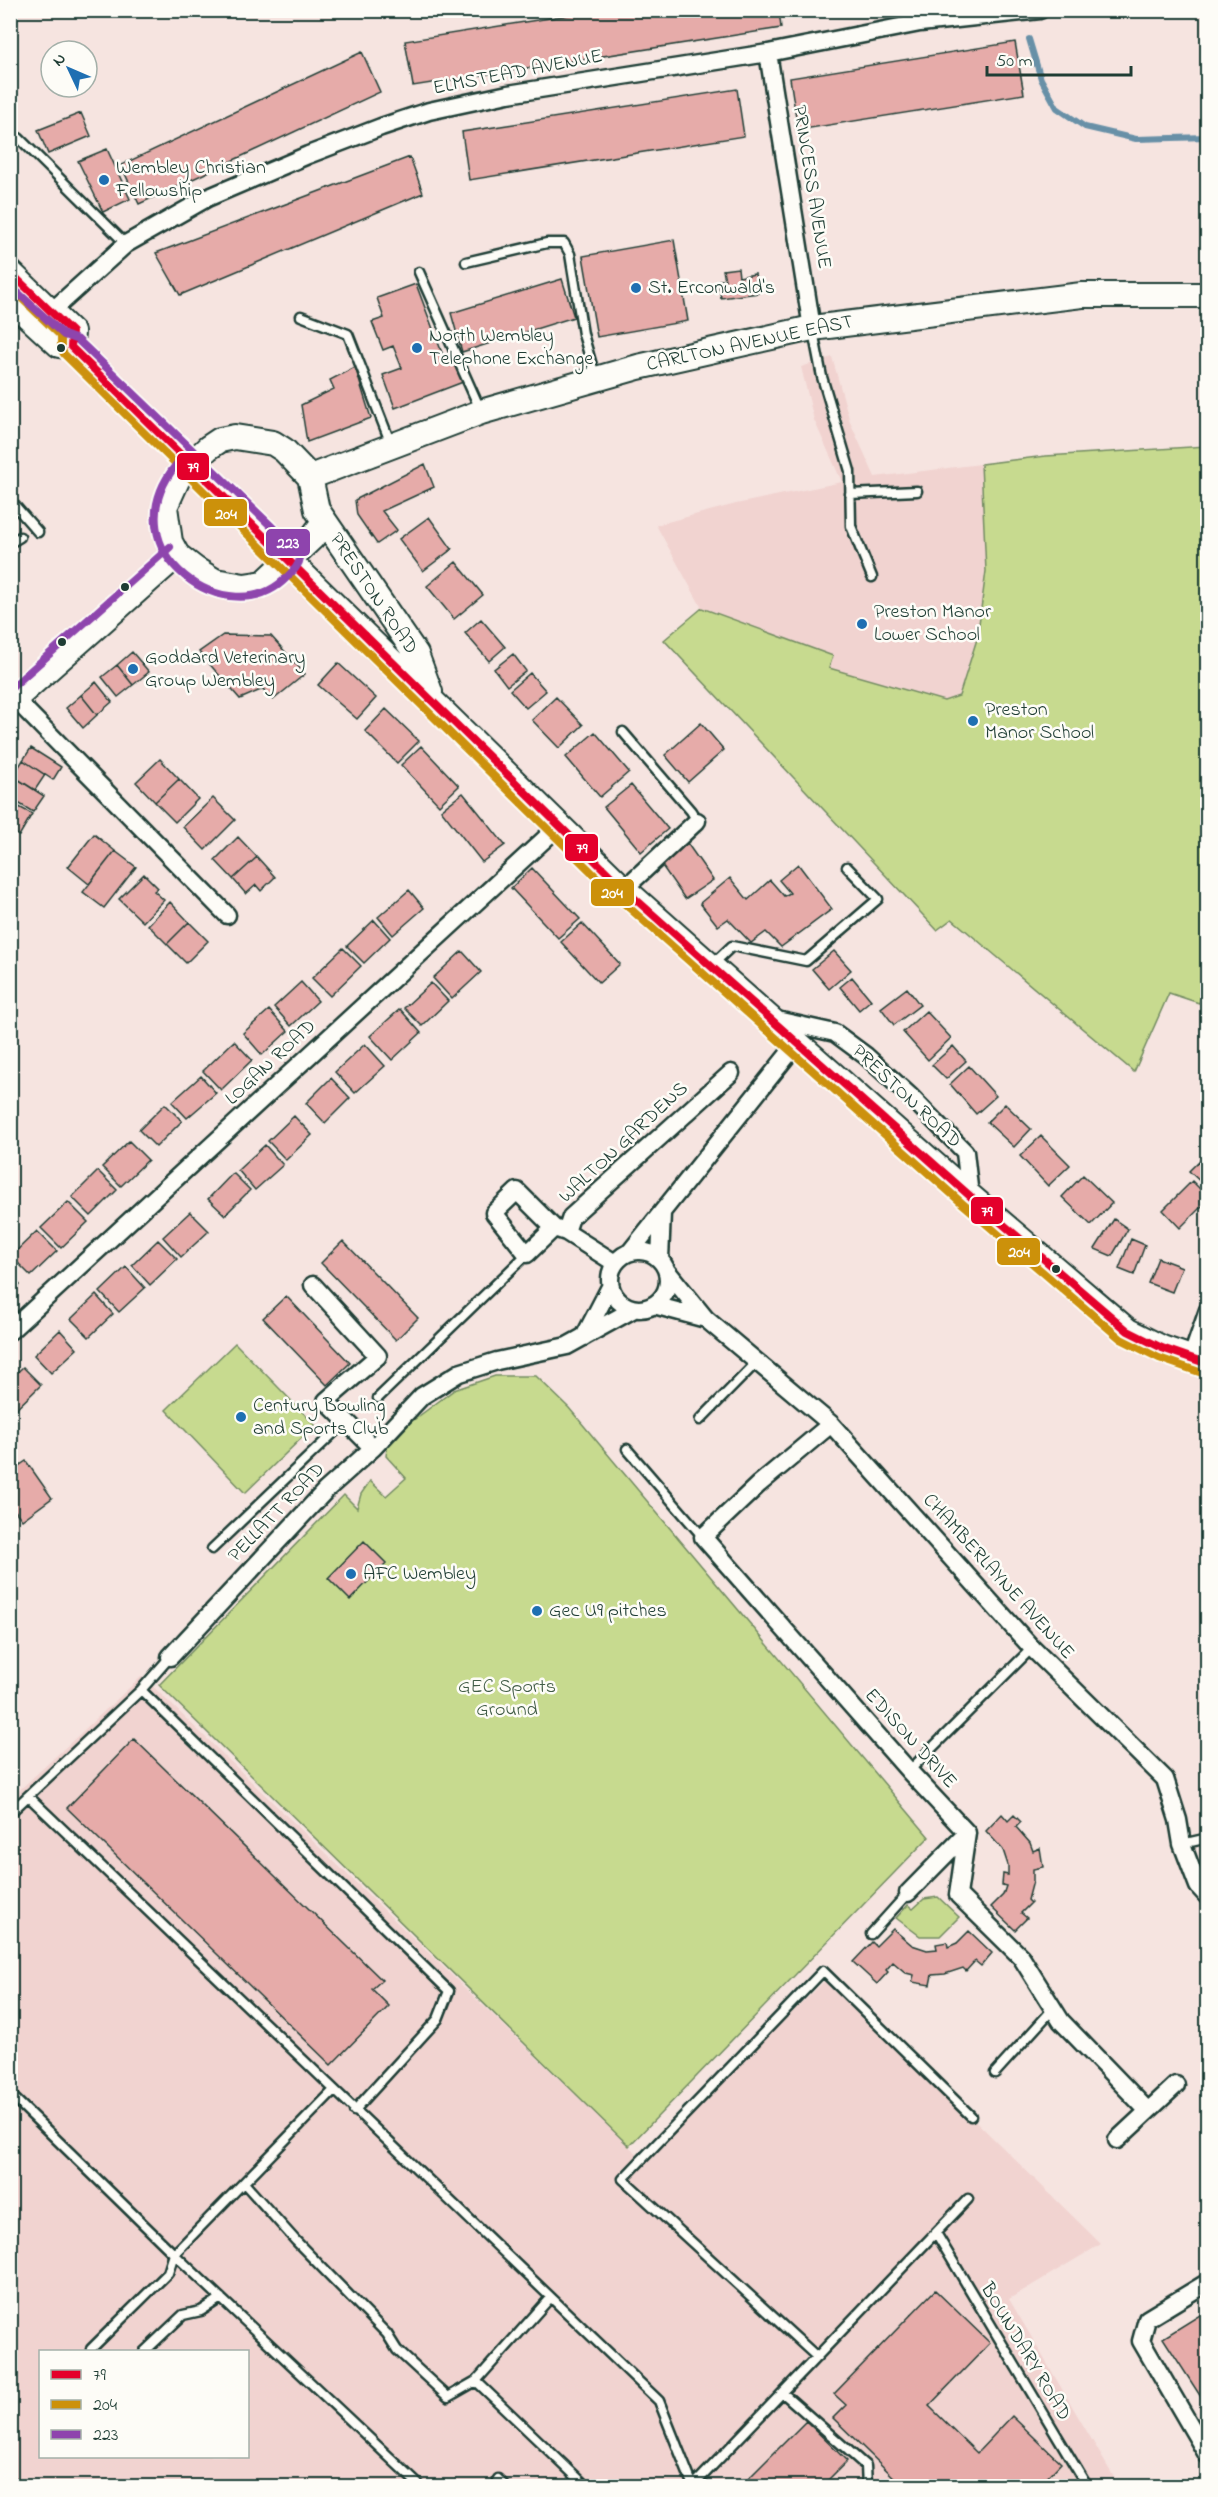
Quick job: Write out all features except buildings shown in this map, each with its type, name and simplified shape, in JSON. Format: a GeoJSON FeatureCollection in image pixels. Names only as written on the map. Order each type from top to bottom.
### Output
{"type":"FeatureCollection","features":[{"type":"Feature","properties":{"kind":"street","name":"ELMSTEAD AVENUE"},"geometry":{"type":"LineString","coordinates":[[52,311],[126,244],[207,198],[381,127],[429,111],[519,92],[768,53],[920,23],[1040,10]]}},
{"type":"Feature","properties":{"kind":"street","name":"PRINCESS AVENUE"},"geometry":{"type":"LineString","coordinates":[[768,53],[812,328]]}},
{"type":"Feature","properties":{"kind":"street","name":"PRESTON ROAD"},"geometry":{"type":"LineString","coordinates":[[10,272],[72,332],[71,347]]}},
{"type":"Feature","properties":{"kind":"street","name":"CARLTON AVENUE EAST"},"geometry":{"type":"LineString","coordinates":[[309,477],[481,412],[638,368],[812,328],[1082,295],[1208,295]]}},
{"type":"Feature","properties":{"kind":"street","name":"PRESTON ROAD"},"geometry":{"type":"LineString","coordinates":[[10,300],[58,345],[71,347],[290,559],[624,889],[970,1196],[1128,1331],[1199,1362]]}},
{"type":"Feature","properties":{"kind":"street"},"geometry":{"type":"LineString","coordinates":[[235,436],[273,443],[284,450],[309,477],[317,510],[324,522],[312,538],[264,583],[244,586],[215,580],[195,569],[177,555],[170,542],[165,522],[165,507],[178,476],[190,464],[220,440],[235,436]]}},
{"type":"Feature","properties":{"kind":"street","name":"PRESTON ROAD"},"geometry":{"type":"LineString","coordinates":[[324,522],[416,654],[434,701]]}},
{"type":"Feature","properties":{"kind":"street"},"geometry":{"type":"LineString","coordinates":[[177,555],[12,701],[227,915]]}},
{"type":"Feature","properties":{"kind":"street"},"geometry":{"type":"LineString","coordinates":[[624,889],[697,821]]}},
{"type":"Feature","properties":{"kind":"street","name":"LOGAN ROAD"},"geometry":{"type":"LineString","coordinates":[[10,1331],[560,825]]}},
{"type":"Feature","properties":{"kind":"street","name":"PRESTON ROAD"},"geometry":{"type":"LineString","coordinates":[[772,1019],[835,1033],[866,1056],[911,1097],[965,1152],[970,1196]]}},
{"type":"Feature","properties":{"kind":"street"},"geometry":{"type":"LineString","coordinates":[[584,1338],[610,1287],[610,1275],[615,1263],[630,1252],[798,1042]]}},
{"type":"Feature","properties":{"kind":"street","name":"WALTON GARDENS"},"geometry":{"type":"LineString","coordinates":[[615,1263],[560,1230],[731,1073]]}},
{"type":"Feature","properties":{"kind":"street"},"geometry":{"type":"LineString","coordinates":[[517,1191],[560,1230],[526,1254],[494,1214],[517,1191]]}},
{"type":"Feature","properties":{"kind":"street"},"geometry":{"type":"LineString","coordinates":[[654,1305],[666,1292],[662,1213]]}},
{"type":"Feature","properties":{"kind":"street"},"geometry":{"type":"LineString","coordinates":[[630,1252],[647,1251],[664,1265]]}},
{"type":"Feature","properties":{"kind":"street","name":"CHAMBERLAYNE AVENUE"},"geometry":{"type":"LineString","coordinates":[[664,1265],[706,1319],[831,1424],[1032,1648],[1165,1779],[1178,1820],[1182,1844],[1198,1886],[1208,1898]]}},
{"type":"Feature","properties":{"kind":"street"},"geometry":{"type":"LineString","coordinates":[[313,1285],[378,1356],[326,1401],[373,1448]]}},
{"type":"Feature","properties":{"kind":"street"},"geometry":{"type":"LineString","coordinates":[[610,1287],[618,1301],[634,1309]]}},
{"type":"Feature","properties":{"kind":"street","name":"CHAMBERLAYNE AVENUE"},"geometry":{"type":"LineString","coordinates":[[654,1305],[706,1319]]}},
{"type":"Feature","properties":{"kind":"street","name":"PELLATT ROAD"},"geometry":{"type":"LineString","coordinates":[[170,1657],[326,1490],[373,1448],[422,1396],[459,1373],[497,1361],[567,1346],[634,1309],[654,1305]]}},
{"type":"Feature","properties":{"kind":"street"},"geometry":{"type":"LineString","coordinates":[[1199,1362],[1208,1310]]}},
{"type":"Feature","properties":{"kind":"street"},"geometry":{"type":"LineString","coordinates":[[703,1537],[759,1484],[831,1424]]}},
{"type":"Feature","properties":{"kind":"street","name":"EDISON DRIVE"},"geometry":{"type":"LineString","coordinates":[[703,1537],[909,1771],[967,1833]]}},
{"type":"Feature","properties":{"kind":"street"},"geometry":{"type":"LineString","coordinates":[[908,1893],[967,1833]]}},
{"type":"Feature","properties":{"kind":"street"},"geometry":{"type":"LineString","coordinates":[[967,1833],[958,1896],[1021,1957],[1061,2021],[1148,2111]]}},
{"type":"Feature","properties":{"kind":"street"},"geometry":{"type":"LineString","coordinates":[[1116,2140],[1176,2085]]}},
{"type":"Feature","properties":{"kind":"street"},"geometry":{"type":"LineString","coordinates":[[1208,2282],[1146,2319],[1141,2340],[1208,2456]]}},
{"type":"Feature","properties":{"kind":"lane"},"geometry":{"type":"LineString","coordinates":[[19,138],[126,244]]}},
{"type":"Feature","properties":{"kind":"lane"},"geometry":{"type":"LineString","coordinates":[[466,261],[547,243],[564,243],[570,254],[583,334],[596,380]]}},
{"type":"Feature","properties":{"kind":"lane"},"geometry":{"type":"LineString","coordinates":[[419,272],[481,412]]}},
{"type":"Feature","properties":{"kind":"lane"},"geometry":{"type":"LineString","coordinates":[[302,316],[348,334],[392,445]]}},
{"type":"Feature","properties":{"kind":"lane"},"geometry":{"type":"LineString","coordinates":[[812,328],[822,376],[850,471],[851,526],[872,577]]}},
{"type":"Feature","properties":{"kind":"lane"},"geometry":{"type":"LineString","coordinates":[[850,494],[917,491]]}},
{"type":"Feature","properties":{"kind":"lane"},"geometry":{"type":"LineString","coordinates":[[10,500],[38,532]]}},
{"type":"Feature","properties":{"kind":"lane"},"geometry":{"type":"LineString","coordinates":[[10,543],[20,537]]}},
{"type":"Feature","properties":{"kind":"lane"},"geometry":{"type":"LineString","coordinates":[[622,732],[691,811],[697,821]]}},
{"type":"Feature","properties":{"kind":"lane"},"geometry":{"type":"LineString","coordinates":[[711,966],[732,946],[806,961],[878,899],[847,867]]}},
{"type":"Feature","properties":{"kind":"lane"},"geometry":{"type":"LineString","coordinates":[[378,1398],[526,1254]]}},
{"type":"Feature","properties":{"kind":"lane"},"geometry":{"type":"LineString","coordinates":[[700,1420],[757,1362]]}},
{"type":"Feature","properties":{"kind":"lane"},"geometry":{"type":"LineString","coordinates":[[212,1549],[346,1421]]}},
{"type":"Feature","properties":{"kind":"lane"},"geometry":{"type":"LineString","coordinates":[[627,1449],[703,1537]]}},
{"type":"Feature","properties":{"kind":"lane"},"geometry":{"type":"LineString","coordinates":[[909,1771],[1032,1648]]}},
{"type":"Feature","properties":{"kind":"lane"},"geometry":{"type":"LineString","coordinates":[[10,1813],[141,1690],[170,1657]]}},
{"type":"Feature","properties":{"kind":"lane"},"geometry":{"type":"LineString","coordinates":[[141,1690],[449,1991],[438,2019],[354,2110]]}},
{"type":"Feature","properties":{"kind":"lane"},"geometry":{"type":"LineString","coordinates":[[28,1796],[659,2401],[693,2486],[968,2199]]}},
{"type":"Feature","properties":{"kind":"lane"},"geometry":{"type":"LineString","coordinates":[[1182,1844],[1208,1838]]}},
{"type":"Feature","properties":{"kind":"lane"},"geometry":{"type":"LineString","coordinates":[[871,1934],[908,1893]]}},
{"type":"Feature","properties":{"kind":"lane"},"geometry":{"type":"LineString","coordinates":[[817,2357],[623,2179],[823,1971],[971,2116]]}},
{"type":"Feature","properties":{"kind":"lane"},"geometry":{"type":"LineString","coordinates":[[995,2073],[1053,2009]]}},
{"type":"Feature","properties":{"kind":"lane"},"geometry":{"type":"LineString","coordinates":[[91,2349],[168,2273],[174,2254],[333,2090]]}},
{"type":"Feature","properties":{"kind":"lane"},"geometry":{"type":"LineString","coordinates":[[10,2094],[174,2254],[420,2487]]}},
{"type":"Feature","properties":{"kind":"lane"},"geometry":{"type":"LineString","coordinates":[[244,2183],[296,2241],[387,2334],[397,2350],[448,2397],[476,2382],[550,2298]]}},
{"type":"Feature","properties":{"kind":"lane","name":"BOUNDARY ROAD"},"geometry":{"type":"LineString","coordinates":[[936,2233],[1087,2487]]}},
{"type":"Feature","properties":{"kind":"lane"},"geometry":{"type":"LineString","coordinates":[[146,2350],[183,2315],[201,2311],[221,2298]]}},
{"type":"Feature","properties":{"kind":"lane"},"geometry":{"type":"LineString","coordinates":[[476,2382],[586,2487]]}},
{"type":"Feature","properties":{"kind":"lane"},"geometry":{"type":"LineString","coordinates":[[783,2393],[866,2466],[867,2487]]}},
{"type":"Feature","properties":{"kind":"lane"},"geometry":{"type":"LineString","coordinates":[[498,2479],[505,2487]]}},
{"type":"Feature","properties":{"kind":"lane"},"geometry":{"type":"LineString","coordinates":[[10,2481],[18,2487]]}},
{"type":"Feature","properties":{"kind":"shaded area","name":"Preston Manor School"},"geometry":{"type":"Polygon","coordinates":[[[832,357],[850,422],[875,477],[1046,456],[1207,446],[1207,984],[1199,1003],[1169,993],[1134,1072],[952,919],[937,930],[664,640],[702,608],[656,525],[736,504],[842,482],[814,420],[801,367],[832,357]]]}},
{"type":"Feature","properties":{"kind":"shaded area"},"geometry":{"type":"Polygon","coordinates":[[[142,1676],[641,2158],[829,1977],[1101,2244],[1009,2299],[1119,2486],[11,2486],[11,1798],[142,1676]]]}},
{"type":"Feature","properties":{"kind":"green space","name":"Preston Manor School"},"geometry":{"type":"Polygon","coordinates":[[[1207,446],[1207,984],[1199,1003],[1169,993],[1134,1072],[952,919],[937,930],[664,640],[702,608],[833,656],[829,668],[944,701],[959,696],[977,639],[986,571],[981,464],[1046,456],[1207,446]]]}},
{"type":"Feature","properties":{"kind":"green space","name":"Century Bowling and Sports Club"},"geometry":{"type":"Polygon","coordinates":[[[235,1343],[315,1425],[245,1493],[166,1410],[235,1343]]]}},
{"type":"Feature","properties":{"kind":"green space","name":"GEC Sports Ground"},"geometry":{"type":"Polygon","coordinates":[[[495,1376],[536,1376],[569,1408],[929,1837],[629,2146],[159,1685],[344,1495],[357,1508],[361,1494],[370,1481],[386,1496],[406,1478],[386,1456],[387,1448],[411,1422],[454,1390],[495,1376]]]}},
{"type":"Feature","properties":{"kind":"green space"},"geometry":{"type":"Polygon","coordinates":[[[938,1897],[959,1917],[940,1936],[920,1936],[896,1918],[908,1905],[913,1909],[924,1899],[938,1897]]]}},
{"type":"Feature","properties":{"kind":"waterway"},"geometry":{"type":"LineString","coordinates":[[1029,39],[1041,79],[1057,108],[1085,127],[1136,139],[1208,137]]}},
{"type":"Feature","properties":{"kind":"transit line","name":"79"},"geometry":{"type":"LineString","coordinates":[[10,272],[72,332],[71,347],[624,889],[970,1196],[1128,1331],[1162,1348],[1208,1364]]}},
{"type":"Feature","properties":{"kind":"transit line","name":"204"},"geometry":{"type":"LineString","coordinates":[[10,287],[61,336],[61,348],[64,354],[617,897],[963,1204],[1121,1339],[1159,1358],[1205,1374]]}},
{"type":"Feature","properties":{"kind":"transit line","name":"223"},"geometry":{"type":"LineString","coordinates":[[17,292],[64,335],[78,340],[297,551],[300,558],[298,564],[287,577],[263,593],[236,597],[209,590],[185,576],[166,554],[156,528],[159,497],[176,465]]}},
{"type":"Feature","properties":{"kind":"transit line","name":"223"},"geometry":{"type":"LineString","coordinates":[[10,689],[170,547]]}},
{"type":"Feature","properties":{"kind":"place","name":"Wembley Christian Fellowship"},"geometry":{"type":"Point","coordinates":[104,180]}},
{"type":"Feature","properties":{"kind":"place","name":"St. Erconwald's"},"geometry":{"type":"Point","coordinates":[636,288]}},
{"type":"Feature","properties":{"kind":"place","name":"North Wembley Telephone Exchange"},"geometry":{"type":"Point","coordinates":[417,348]}},
{"type":"Feature","properties":{"kind":"place","name":"Preston Manor Lower School"},"geometry":{"type":"Point","coordinates":[862,624]}},
{"type":"Feature","properties":{"kind":"place","name":"Goddard Veterinary Group Wembley"},"geometry":{"type":"Point","coordinates":[133,669]}},
{"type":"Feature","properties":{"kind":"place","name":"Preston Manor School"},"geometry":{"type":"Point","coordinates":[973,721]}},
{"type":"Feature","properties":{"kind":"place","name":"Century Bowling and Sports Club"},"geometry":{"type":"Point","coordinates":[241,1417]}},
{"type":"Feature","properties":{"kind":"place","name":"AFC Wembley"},"geometry":{"type":"Point","coordinates":[351,1574]}},
{"type":"Feature","properties":{"kind":"place","name":"Gec U9 pitches"},"geometry":{"type":"Point","coordinates":[537,1611]}}]}
